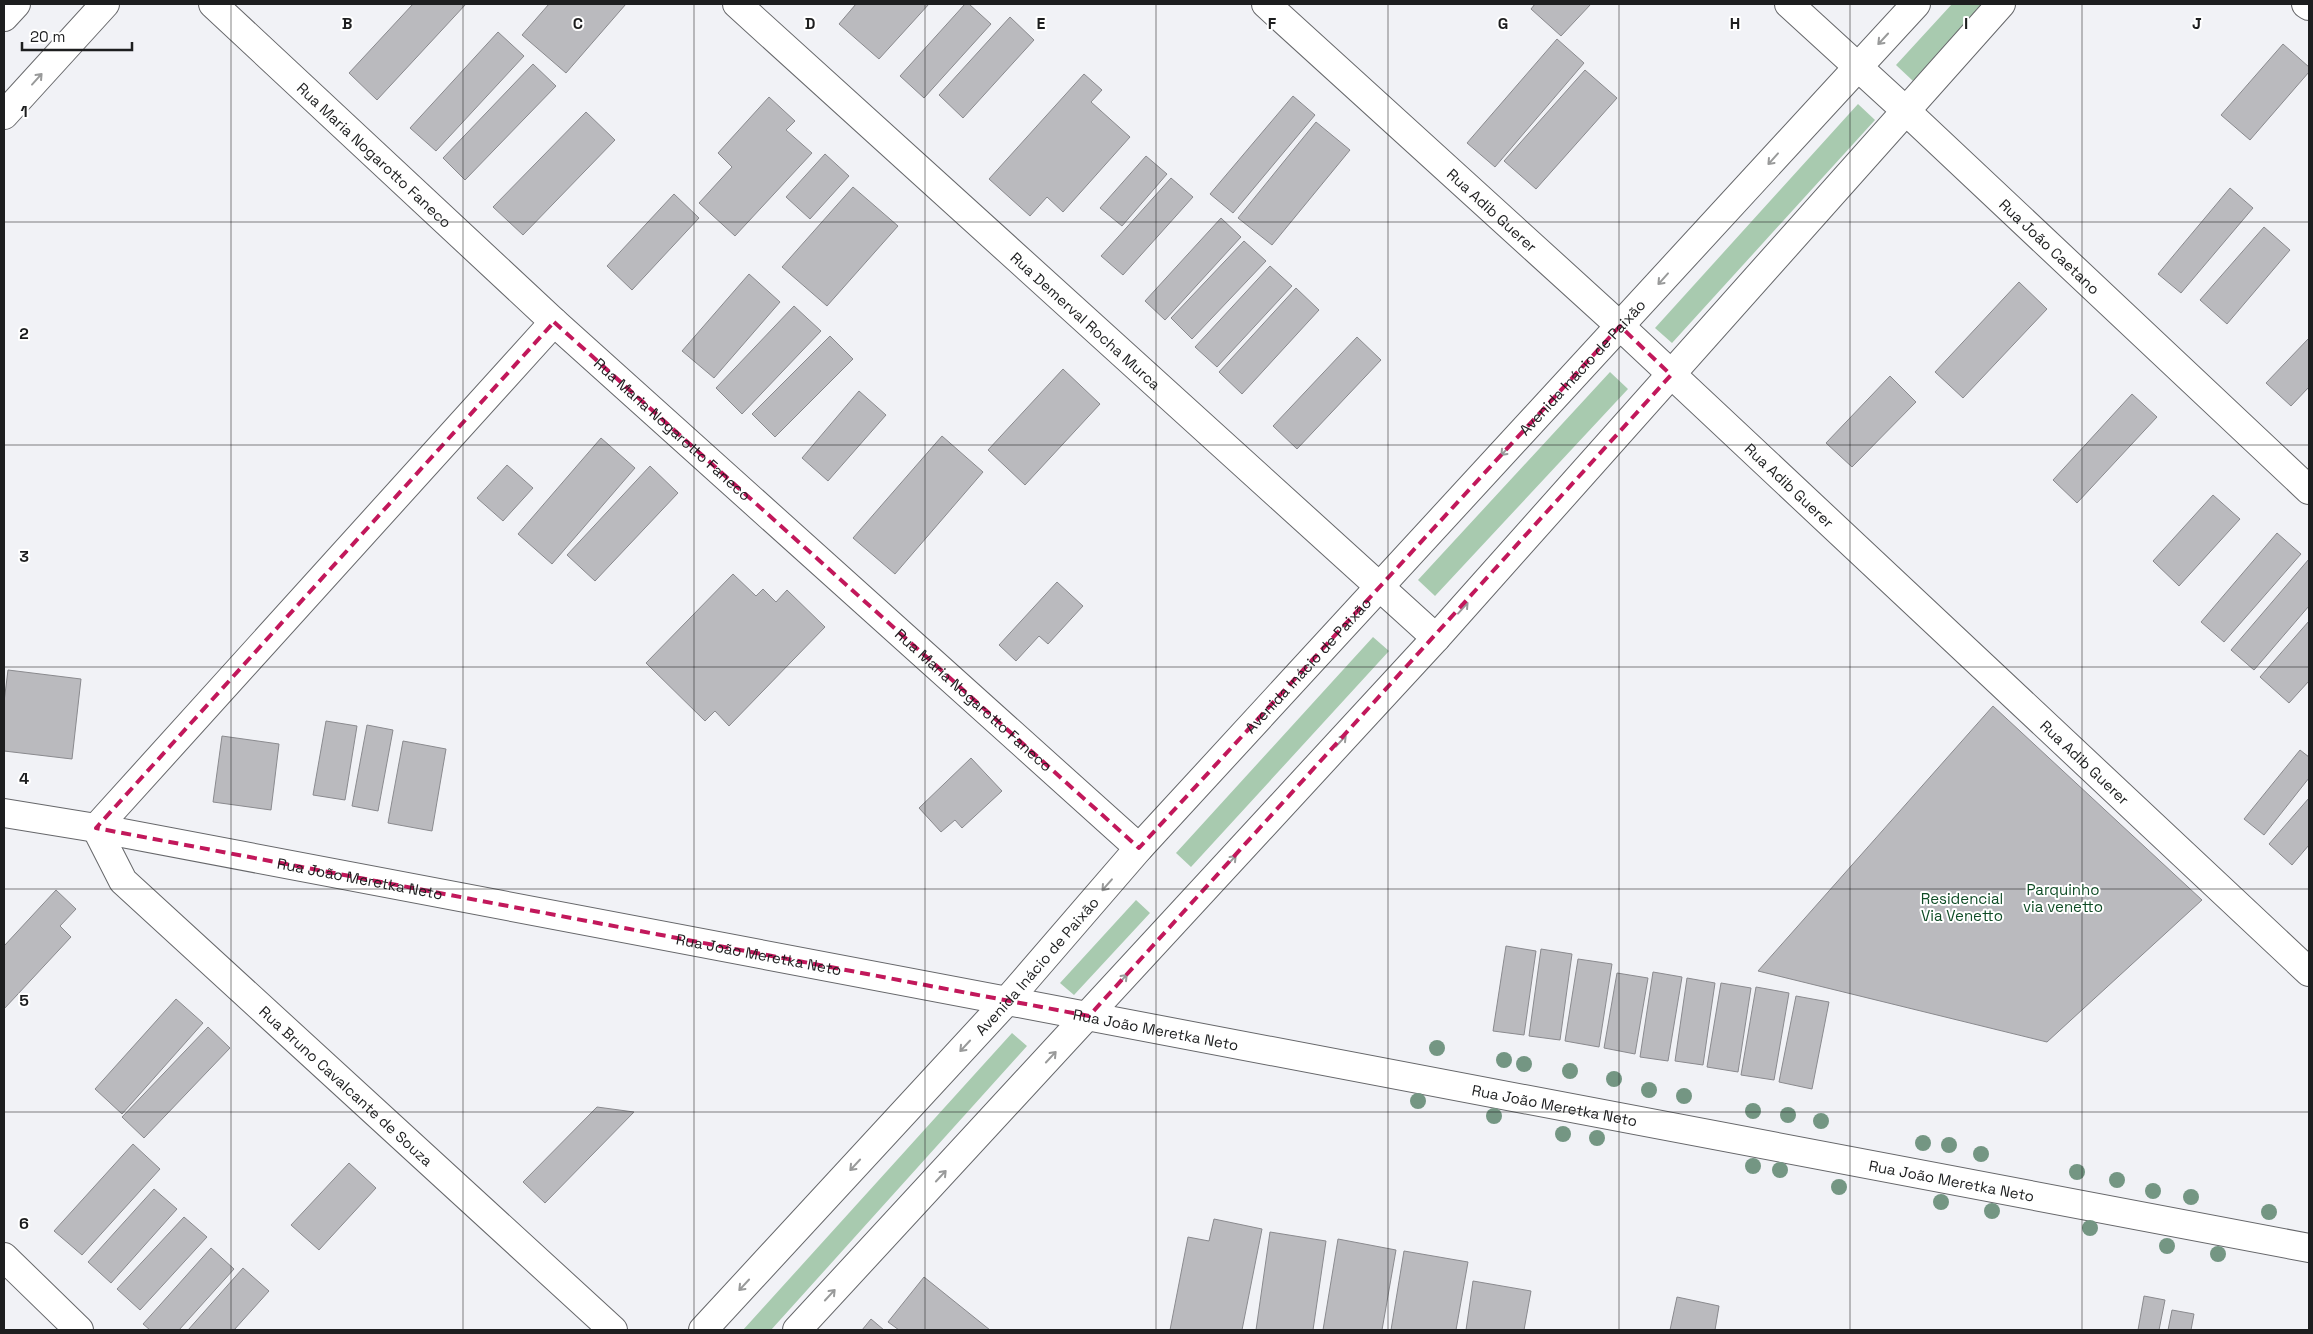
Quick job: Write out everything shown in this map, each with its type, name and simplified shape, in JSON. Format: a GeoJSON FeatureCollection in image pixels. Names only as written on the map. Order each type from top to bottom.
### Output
{"type":"FeatureCollection","features":[{"type":"Feature","properties":{"kind":"street"},"geometry":{"type":"LineString","coordinates":[[4,17],[16,4]]}},
{"type":"Feature","properties":{"kind":"street"},"geometry":{"type":"LineString","coordinates":[[4,115],[105,4]]}},
{"type":"Feature","properties":{"kind":"street","name":"Rua Maria Nogarotto Faneco"},"geometry":{"type":"LineString","coordinates":[[213,4],[554,322],[1140,848]]}},
{"type":"Feature","properties":{"kind":"street","name":"Rua Demerval Rocha Murca"},"geometry":{"type":"LineString","coordinates":[[737,4],[1436,638]]}},
{"type":"Feature","properties":{"kind":"street","name":"Rua Adib Guerer"},"geometry":{"type":"LineString","coordinates":[[1266,4],[1620,326],[2309,972]]}},
{"type":"Feature","properties":{"kind":"street","name":"Rua João Caetano"},"geometry":{"type":"LineString","coordinates":[[1788,4],[1905,110],[2309,490]]}},
{"type":"Feature","properties":{"kind":"street","name":"Avenida Inácio de Paixão"},"geometry":{"type":"LineString","coordinates":[[702,1330],[1006,1002],[1140,848],[1916,4]]}},
{"type":"Feature","properties":{"kind":"street"},"geometry":{"type":"LineString","coordinates":[[797,1330],[1089,1016],[1436,638],[2001,4]]}},
{"type":"Feature","properties":{"kind":"street"},"geometry":{"type":"LineString","coordinates":[[96,828],[554,322]]}},
{"type":"Feature","properties":{"kind":"street","name":"Rua João Meretka Neto"},"geometry":{"type":"LineString","coordinates":[[4,813],[96,828],[2309,1248]]}},
{"type":"Feature","properties":{"kind":"street","name":"Rua Bruno Cavalcante de Souza"},"geometry":{"type":"LineString","coordinates":[[96,828],[123,882],[613,1330]]}},
{"type":"Feature","properties":{"kind":"street"},"geometry":{"type":"LineString","coordinates":[[4,1257],[79,1330]]}},
{"type":"Feature","properties":{"kind":"highlighted area"},"geometry":{"type":"Polygon","coordinates":[[[554,322],[1139,848],[1620,326],[1671,375],[1089,1016],[96,828],[554,322]]]}},
{"type":"Feature","properties":{"kind":"green space"},"geometry":{"type":"Polygon","coordinates":[[[1952,4],[1982,4],[1913,81],[1896,65],[1952,4]]]}},
{"type":"Feature","properties":{"kind":"green space"},"geometry":{"type":"Polygon","coordinates":[[[1858,104],[1875,120],[1672,343],[1655,328],[1858,104]]]}},
{"type":"Feature","properties":{"kind":"green space"},"geometry":{"type":"Polygon","coordinates":[[[1610,372],[1628,389],[1435,596],[1418,580],[1610,372]]]}},
{"type":"Feature","properties":{"kind":"green space"},"geometry":{"type":"Polygon","coordinates":[[[1373,637],[1389,651],[1191,867],[1176,853],[1373,637]]]}},
{"type":"Feature","properties":{"kind":"green space"},"geometry":{"type":"Polygon","coordinates":[[[1136,900],[1150,913],[1074,995],[1060,983],[1136,900]]]}},
{"type":"Feature","properties":{"kind":"green space"},"geometry":{"type":"Polygon","coordinates":[[[1012,1033],[1027,1046],[771,1330],[743,1330],[1012,1033]]]}},
{"type":"Feature","properties":{"kind":"building"},"geometry":{"type":"Polygon","coordinates":[[[413,4],[466,4],[377,100],[349,73],[413,4]]]}},
{"type":"Feature","properties":{"kind":"building"},"geometry":{"type":"Polygon","coordinates":[[[549,4],[626,4],[566,73],[522,35],[549,4]]]}},
{"type":"Feature","properties":{"kind":"building"},"geometry":{"type":"Polygon","coordinates":[[[856,4],[929,4],[879,59],[839,24],[856,4]]]}},
{"type":"Feature","properties":{"kind":"building"},"geometry":{"type":"Polygon","coordinates":[[[965,4],[969,4],[991,24],[924,98],[900,76],[965,4]]]}},
{"type":"Feature","properties":{"kind":"building"},"geometry":{"type":"Polygon","coordinates":[[[1535,4],[1591,4],[1561,36],[1531,9],[1535,4]]]}},
{"type":"Feature","properties":{"kind":"building"},"geometry":{"type":"Polygon","coordinates":[[[1010,17],[1034,40],[963,118],[939,95],[1010,17]]]}},
{"type":"Feature","properties":{"kind":"building"},"geometry":{"type":"Polygon","coordinates":[[[498,32],[524,56],[436,151],[410,128],[498,32]]]}},
{"type":"Feature","properties":{"kind":"building"},"geometry":{"type":"Polygon","coordinates":[[[1557,39],[1584,63],[1495,167],[1467,143],[1557,39]]]}},
{"type":"Feature","properties":{"kind":"building"},"geometry":{"type":"Polygon","coordinates":[[[2283,44],[2309,67],[2309,72],[2250,140],[2221,115],[2283,44]]]}},
{"type":"Feature","properties":{"kind":"building"},"geometry":{"type":"Polygon","coordinates":[[[533,64],[556,86],[465,180],[443,158],[533,64]]]}},
{"type":"Feature","properties":{"kind":"building"},"geometry":{"type":"Polygon","coordinates":[[[1585,70],[1617,98],[1536,189],[1504,161],[1585,70]]]}},
{"type":"Feature","properties":{"kind":"building"},"geometry":{"type":"Polygon","coordinates":[[[1084,74],[1102,90],[1091,102],[1130,137],[1063,212],[1047,197],[1030,216],[989,179],[1084,74]]]}},
{"type":"Feature","properties":{"kind":"building"},"geometry":{"type":"Polygon","coordinates":[[[1293,96],[1315,115],[1233,213],[1210,194],[1293,96]]]}},
{"type":"Feature","properties":{"kind":"building"},"geometry":{"type":"Polygon","coordinates":[[[769,97],[795,121],[786,130],[812,153],[735,236],[699,203],[732,167],[718,153],[769,97]]]}},
{"type":"Feature","properties":{"kind":"building"},"geometry":{"type":"Polygon","coordinates":[[[586,112],[615,140],[523,235],[493,207],[586,112]]]}},
{"type":"Feature","properties":{"kind":"building"},"geometry":{"type":"Polygon","coordinates":[[[1316,122],[1350,150],[1272,245],[1238,218],[1316,122]]]}},
{"type":"Feature","properties":{"kind":"building"},"geometry":{"type":"Polygon","coordinates":[[[825,154],[849,176],[810,219],[786,197],[825,154]]]}},
{"type":"Feature","properties":{"kind":"building"},"geometry":{"type":"Polygon","coordinates":[[[1146,156],[1167,174],[1122,226],[1100,208],[1146,156]]]}},
{"type":"Feature","properties":{"kind":"building"},"geometry":{"type":"Polygon","coordinates":[[[1171,178],[1193,197],[1123,275],[1101,256],[1171,178]]]}},
{"type":"Feature","properties":{"kind":"building"},"geometry":{"type":"Polygon","coordinates":[[[853,187],[898,226],[827,306],[782,267],[853,187]]]}},
{"type":"Feature","properties":{"kind":"building"},"geometry":{"type":"Polygon","coordinates":[[[2230,188],[2253,208],[2181,293],[2158,274],[2230,188]]]}},
{"type":"Feature","properties":{"kind":"building"},"geometry":{"type":"Polygon","coordinates":[[[674,194],[699,218],[632,290],[607,266],[674,194]]]}},
{"type":"Feature","properties":{"kind":"building"},"geometry":{"type":"Polygon","coordinates":[[[1221,218],[1241,237],[1165,320],[1145,301],[1221,218]]]}},
{"type":"Feature","properties":{"kind":"building"},"geometry":{"type":"Polygon","coordinates":[[[2264,227],[2290,250],[2227,324],[2200,300],[2264,227]]]}},
{"type":"Feature","properties":{"kind":"building"},"geometry":{"type":"Polygon","coordinates":[[[1244,241],[1266,261],[1192,339],[1171,318],[1244,241]]]}},
{"type":"Feature","properties":{"kind":"building"},"geometry":{"type":"Polygon","coordinates":[[[1270,266],[1292,286],[1217,367],[1195,347],[1270,266]]]}},
{"type":"Feature","properties":{"kind":"building"},"geometry":{"type":"Polygon","coordinates":[[[749,274],[780,302],[714,378],[682,351],[749,274]]]}},
{"type":"Feature","properties":{"kind":"building"},"geometry":{"type":"Polygon","coordinates":[[[2019,282],[2047,309],[1963,398],[1935,372],[2019,282]]]}},
{"type":"Feature","properties":{"kind":"building"},"geometry":{"type":"Polygon","coordinates":[[[1296,288],[1319,310],[1242,394],[1219,372],[1296,288]]]}},
{"type":"Feature","properties":{"kind":"building"},"geometry":{"type":"Polygon","coordinates":[[[794,306],[821,331],[742,414],[716,388],[794,306]]]}},
{"type":"Feature","properties":{"kind":"building"},"geometry":{"type":"Polygon","coordinates":[[[830,336],[853,359],[775,437],[752,414],[830,336]]]}},
{"type":"Feature","properties":{"kind":"building"},"geometry":{"type":"Polygon","coordinates":[[[1357,337],[1381,360],[1297,449],[1273,426],[1357,337]]]}},
{"type":"Feature","properties":{"kind":"building"},"geometry":{"type":"Polygon","coordinates":[[[2309,338],[2309,387],[2291,406],[2266,383],[2309,338]]]}},
{"type":"Feature","properties":{"kind":"building"},"geometry":{"type":"Polygon","coordinates":[[[1063,369],[1100,404],[1025,485],[988,450],[1063,369]]]}},
{"type":"Feature","properties":{"kind":"building"},"geometry":{"type":"Polygon","coordinates":[[[1890,376],[1916,402],[1852,467],[1826,443],[1890,376]]]}},
{"type":"Feature","properties":{"kind":"building"},"geometry":{"type":"Polygon","coordinates":[[[859,391],[886,415],[828,481],[802,458],[859,391]]]}},
{"type":"Feature","properties":{"kind":"building"},"geometry":{"type":"Polygon","coordinates":[[[2132,394],[2157,417],[2077,503],[2053,480],[2132,394]]]}},
{"type":"Feature","properties":{"kind":"building"},"geometry":{"type":"Polygon","coordinates":[[[942,436],[983,472],[895,574],[853,538],[942,436]]]}},
{"type":"Feature","properties":{"kind":"building"},"geometry":{"type":"Polygon","coordinates":[[[601,438],[635,468],[552,564],[518,534],[601,438]]]}},
{"type":"Feature","properties":{"kind":"building"},"geometry":{"type":"Polygon","coordinates":[[[507,465],[533,488],[503,521],[477,498],[507,465]]]}},
{"type":"Feature","properties":{"kind":"building"},"geometry":{"type":"Polygon","coordinates":[[[650,466],[678,493],[595,581],[567,555],[650,466]]]}},
{"type":"Feature","properties":{"kind":"building"},"geometry":{"type":"Polygon","coordinates":[[[2213,495],[2240,519],[2179,586],[2153,561],[2213,495]]]}},
{"type":"Feature","properties":{"kind":"building"},"geometry":{"type":"Polygon","coordinates":[[[2277,533],[2301,554],[2224,642],[2201,622],[2277,533]]]}},
{"type":"Feature","properties":{"kind":"building"},"geometry":{"type":"Polygon","coordinates":[[[2309,559],[2309,606],[2254,670],[2231,650],[2309,559]]]}},
{"type":"Feature","properties":{"kind":"building"},"geometry":{"type":"Polygon","coordinates":[[[733,574],[756,596],[763,589],[776,602],[787,590],[825,627],[729,726],[715,711],[705,721],[646,663],[733,574]]]}},
{"type":"Feature","properties":{"kind":"building"},"geometry":{"type":"Polygon","coordinates":[[[1057,582],[1083,606],[1048,644],[1039,636],[1016,661],[999,645],[1057,582]]]}},
{"type":"Feature","properties":{"kind":"building"},"geometry":{"type":"Polygon","coordinates":[[[2309,621],[2309,681],[2289,703],[2260,677],[2309,621]]]}},
{"type":"Feature","properties":{"kind":"building"},"geometry":{"type":"Polygon","coordinates":[[[8,670],[81,679],[72,759],[4,751],[4,702],[8,670]]]}},
{"type":"Feature","properties":{"kind":"building"},"geometry":{"type":"Polygon","coordinates":[[[1993,706],[2202,900],[2047,1042],[1758,971],[1993,706]]]}},
{"type":"Feature","properties":{"kind":"building"},"geometry":{"type":"Polygon","coordinates":[[[326,721],[357,726],[345,800],[313,795],[326,721]]]}},
{"type":"Feature","properties":{"kind":"building"},"geometry":{"type":"Polygon","coordinates":[[[367,725],[393,730],[378,811],[352,806],[367,725]]]}},
{"type":"Feature","properties":{"kind":"building"},"geometry":{"type":"Polygon","coordinates":[[[222,736],[279,744],[271,810],[213,802],[222,736]]]}},
{"type":"Feature","properties":{"kind":"building"},"geometry":{"type":"Polygon","coordinates":[[[403,741],[446,749],[432,831],[388,823],[403,741]]]}},
{"type":"Feature","properties":{"kind":"building"},"geometry":{"type":"Polygon","coordinates":[[[2300,750],[2309,757],[2309,778],[2264,835],[2244,819],[2300,750]]]}},
{"type":"Feature","properties":{"kind":"building"},"geometry":{"type":"Polygon","coordinates":[[[971,758],[1002,791],[962,828],[955,820],[941,832],[919,808],[971,758]]]}},
{"type":"Feature","properties":{"kind":"building"},"geometry":{"type":"Polygon","coordinates":[[[2309,798],[2309,845],[2292,865],[2269,844],[2309,798]]]}},
{"type":"Feature","properties":{"kind":"building"},"geometry":{"type":"Polygon","coordinates":[[[56,890],[76,909],[60,926],[71,937],[4,1009],[4,946],[56,890]]]}},
{"type":"Feature","properties":{"kind":"building"},"geometry":{"type":"Polygon","coordinates":[[[1506,946],[1536,951],[1524,1035],[1493,1031],[1506,946]]]}},
{"type":"Feature","properties":{"kind":"building"},"geometry":{"type":"Polygon","coordinates":[[[1541,949],[1572,954],[1560,1040],[1529,1036],[1541,949]]]}},
{"type":"Feature","properties":{"kind":"building"},"geometry":{"type":"Polygon","coordinates":[[[1578,959],[1612,964],[1599,1047],[1565,1041],[1578,959]]]}},
{"type":"Feature","properties":{"kind":"building"},"geometry":{"type":"Polygon","coordinates":[[[1653,972],[1682,977],[1668,1061],[1640,1057],[1653,972]]]}},
{"type":"Feature","properties":{"kind":"building"},"geometry":{"type":"Polygon","coordinates":[[[1617,973],[1648,978],[1635,1054],[1604,1048],[1617,973]]]}},
{"type":"Feature","properties":{"kind":"building"},"geometry":{"type":"Polygon","coordinates":[[[1687,978],[1715,983],[1703,1065],[1675,1061],[1687,978]]]}},
{"type":"Feature","properties":{"kind":"building"},"geometry":{"type":"Polygon","coordinates":[[[1721,983],[1751,988],[1738,1072],[1707,1067],[1721,983]]]}},
{"type":"Feature","properties":{"kind":"building"},"geometry":{"type":"Polygon","coordinates":[[[1756,987],[1789,993],[1774,1080],[1741,1075],[1756,987]]]}},
{"type":"Feature","properties":{"kind":"building"},"geometry":{"type":"Polygon","coordinates":[[[1796,996],[1829,1002],[1812,1089],[1779,1082],[1796,996]]]}},
{"type":"Feature","properties":{"kind":"building"},"geometry":{"type":"Polygon","coordinates":[[[176,999],[203,1023],[122,1114],[95,1089],[176,999]]]}},
{"type":"Feature","properties":{"kind":"building"},"geometry":{"type":"Polygon","coordinates":[[[208,1027],[230,1048],[144,1138],[122,1117],[208,1027]]]}},
{"type":"Feature","properties":{"kind":"building"},"geometry":{"type":"Polygon","coordinates":[[[597,1107],[634,1112],[545,1203],[523,1182],[597,1107]]]}},
{"type":"Feature","properties":{"kind":"building"},"geometry":{"type":"Polygon","coordinates":[[[133,1144],[160,1169],[82,1255],[54,1231],[133,1144]]]}},
{"type":"Feature","properties":{"kind":"building"},"geometry":{"type":"Polygon","coordinates":[[[349,1163],[376,1188],[319,1250],[291,1225],[349,1163]]]}},
{"type":"Feature","properties":{"kind":"building"},"geometry":{"type":"Polygon","coordinates":[[[154,1189],[177,1209],[111,1283],[88,1262],[154,1189]]]}},
{"type":"Feature","properties":{"kind":"building"},"geometry":{"type":"Polygon","coordinates":[[[184,1217],[207,1237],[140,1310],[117,1289],[184,1217]]]}},
{"type":"Feature","properties":{"kind":"building"},"geometry":{"type":"Polygon","coordinates":[[[1214,1219],[1262,1229],[1242,1330],[1170,1330],[1188,1237],[1209,1241],[1214,1219]]]}},
{"type":"Feature","properties":{"kind":"building"},"geometry":{"type":"Polygon","coordinates":[[[1270,1232],[1326,1241],[1313,1330],[1256,1330],[1270,1232]]]}},
{"type":"Feature","properties":{"kind":"building"},"geometry":{"type":"Polygon","coordinates":[[[1338,1239],[1396,1250],[1382,1330],[1323,1330],[1338,1239]]]}},
{"type":"Feature","properties":{"kind":"building"},"geometry":{"type":"Polygon","coordinates":[[[211,1248],[234,1269],[179,1330],[150,1330],[143,1324],[211,1248]]]}},
{"type":"Feature","properties":{"kind":"building"},"geometry":{"type":"Polygon","coordinates":[[[1404,1251],[1468,1262],[1456,1330],[1391,1330],[1404,1251]]]}},
{"type":"Feature","properties":{"kind":"building"},"geometry":{"type":"Polygon","coordinates":[[[243,1268],[269,1291],[234,1330],[188,1330],[243,1268]]]}},
{"type":"Feature","properties":{"kind":"building"},"geometry":{"type":"Polygon","coordinates":[[[924,1277],[990,1330],[899,1330],[888,1322],[924,1277]]]}},
{"type":"Feature","properties":{"kind":"building"},"geometry":{"type":"Polygon","coordinates":[[[1473,1281],[1531,1291],[1524,1330],[1466,1330],[1473,1281]]]}},
{"type":"Feature","properties":{"kind":"building"},"geometry":{"type":"Polygon","coordinates":[[[2144,1296],[2165,1300],[2159,1330],[2138,1330],[2144,1296]]]}},
{"type":"Feature","properties":{"kind":"building"},"geometry":{"type":"Polygon","coordinates":[[[1677,1297],[1719,1306],[1715,1330],[1670,1330],[1677,1297]]]}},
{"type":"Feature","properties":{"kind":"building"},"geometry":{"type":"Polygon","coordinates":[[[2172,1310],[2194,1314],[2191,1330],[2168,1330],[2172,1310]]]}},
{"type":"Feature","properties":{"kind":"building"},"geometry":{"type":"Polygon","coordinates":[[[871,1319],[884,1330],[862,1330],[871,1319]]]}},
{"type":"Feature","properties":{"kind":"park label","name":"Parquinho via venetto"},"geometry":{"type":"Point","coordinates":[2063,898]}},
{"type":"Feature","properties":{"kind":"park label","name":"Residencial Via Venetto"},"geometry":{"type":"Point","coordinates":[1962,906]}}]}
